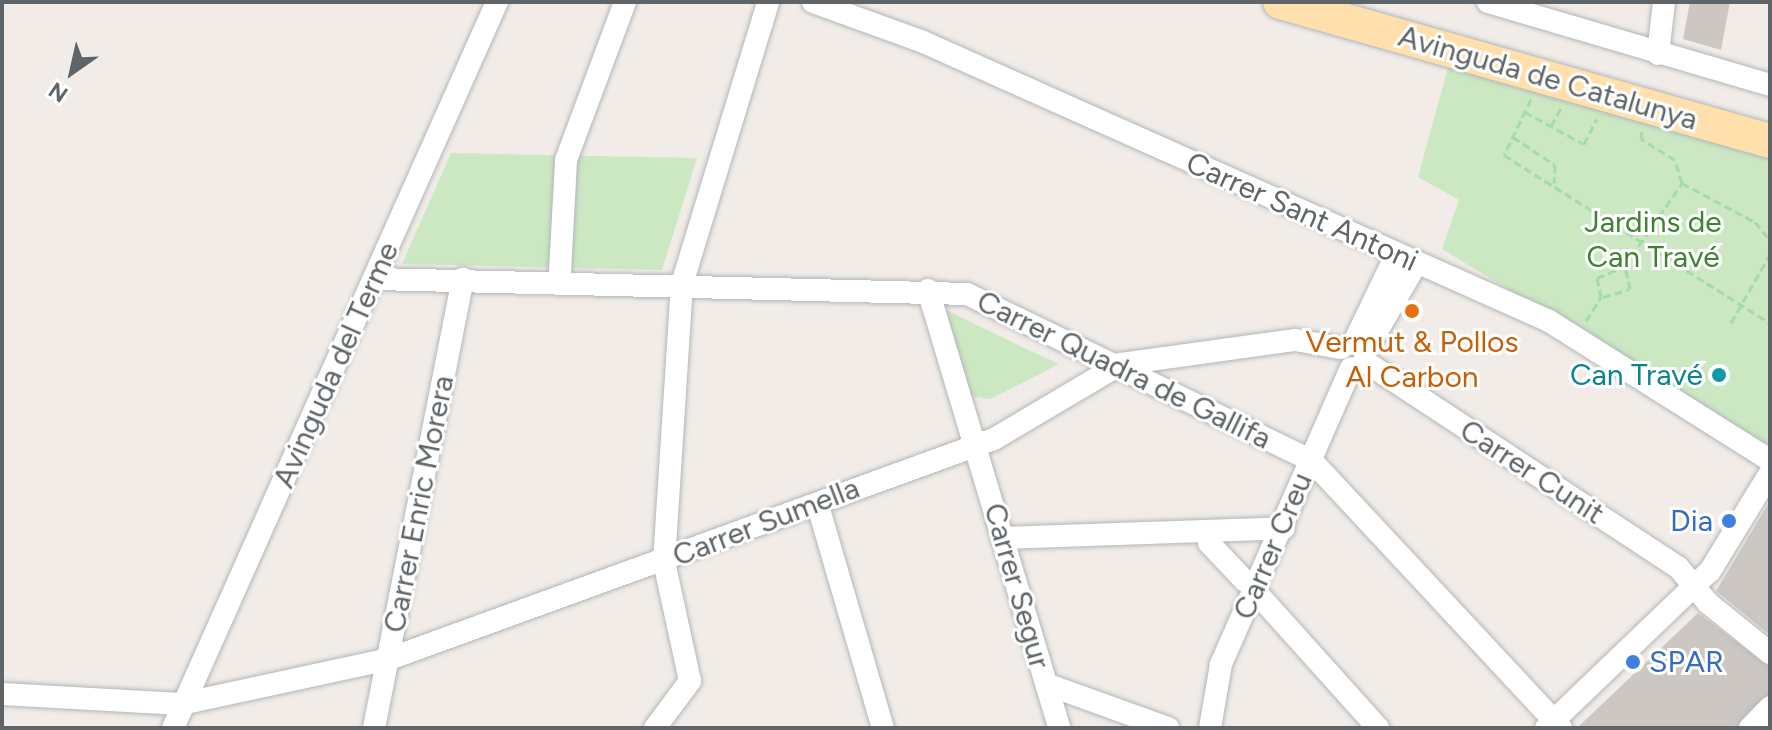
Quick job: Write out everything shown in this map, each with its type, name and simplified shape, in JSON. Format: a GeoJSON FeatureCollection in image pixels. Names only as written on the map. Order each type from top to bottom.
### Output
{"type":"FeatureCollection","features":[{"type":"Feature","properties":{"kind":"main road","name":"Avinguda de Catalunya"},"geometry":{"type":"LineString","coordinates":[[1280,2],[1770,141]]}},
{"type":"Feature","properties":{"kind":"main road","name":"Avinguda de Catalunya"},"geometry":{"type":"LineString","coordinates":[[1326,2],[1770,128]]}},
{"type":"Feature","properties":{"kind":"street","name":"Avinguda del Terme"},"geometry":{"type":"LineString","coordinates":[[173,728],[181,704],[376,279],[497,2]]}},
{"type":"Feature","properties":{"kind":"street"},"geometry":{"type":"LineString","coordinates":[[560,272],[566,160],[625,2]]}},
{"type":"Feature","properties":{"kind":"street"},"geometry":{"type":"LineString","coordinates":[[655,728],[690,681],[664,562],[682,284],[768,2]]}},
{"type":"Feature","properties":{"kind":"street","name":"Avinguda de Catalunya"},"geometry":{"type":"LineString","coordinates":[[1488,2],[1770,85]]}},
{"type":"Feature","properties":{"kind":"street"},"geometry":{"type":"LineString","coordinates":[[1658,54],[1664,2]]}},
{"type":"Feature","properties":{"kind":"street","name":"Carrer Sant Antoni"},"geometry":{"type":"LineString","coordinates":[[823,3],[921,41],[1549,321],[1770,460]]}},
{"type":"Feature","properties":{"kind":"street","name":"Carrer Creu"},"geometry":{"type":"LineString","coordinates":[[1210,728],[1221,664],[1250,587],[1284,528],[1355,354],[1406,259]]}},
{"type":"Feature","properties":{"kind":"street","name":"Carrer Quadra de Gallifa"},"geometry":{"type":"LineString","coordinates":[[376,279],[928,290],[967,294],[1121,364],[1311,460],[1554,725]]}},
{"type":"Feature","properties":{"kind":"street","name":"Carrer Enric Morera"},"geometry":{"type":"LineString","coordinates":[[374,728],[463,279]]}},
{"type":"Feature","properties":{"kind":"street","name":"Carrer Segur"},"geometry":{"type":"LineString","coordinates":[[928,290],[978,443],[1002,538],[1059,728]]}},
{"type":"Feature","properties":{"kind":"street","name":"Carrer Sumella"},"geometry":{"type":"LineString","coordinates":[[2,694],[181,704],[389,659],[818,506],[978,443],[1121,364],[1295,340],[1355,354]]}},
{"type":"Feature","properties":{"kind":"street","name":"Carrer Cunit"},"geometry":{"type":"LineString","coordinates":[[1355,354],[1678,567],[1693,589],[1770,653]]}},
{"type":"Feature","properties":{"kind":"street"},"geometry":{"type":"LineString","coordinates":[[1554,725],[1693,589],[1770,473]]}},
{"type":"Feature","properties":{"kind":"street"},"geometry":{"type":"LineString","coordinates":[[818,506],[883,728]]}},
{"type":"Feature","properties":{"kind":"street"},"geometry":{"type":"LineString","coordinates":[[1002,538],[1284,528]]}},
{"type":"Feature","properties":{"kind":"street"},"geometry":{"type":"LineString","coordinates":[[1209,543],[1378,728]]}},
{"type":"Feature","properties":{"kind":"street"},"geometry":{"type":"LineString","coordinates":[[1046,684],[1168,728]]}},
{"type":"Feature","properties":{"kind":"street"},"geometry":{"type":"LineString","coordinates":[[1750,728],[1770,707]]}},
{"type":"Feature","properties":{"kind":"path"},"geometry":{"type":"LineString","coordinates":[[1535,93],[1504,155],[1554,183],[1770,323]]}},
{"type":"Feature","properties":{"kind":"path"},"geometry":{"type":"LineString","coordinates":[[1550,97],[1564,101],[1551,126]]}},
{"type":"Feature","properties":{"kind":"path"},"geometry":{"type":"LineString","coordinates":[[1525,112],[1584,144],[1601,112],[1589,108]]}},
{"type":"Feature","properties":{"kind":"path"},"geometry":{"type":"LineString","coordinates":[[1643,124],[1641,139],[1675,160],[1682,183],[1755,222],[1770,239]]}},
{"type":"Feature","properties":{"kind":"path"},"geometry":{"type":"LineString","coordinates":[[1513,137],[1555,165],[1554,183]]}},
{"type":"Feature","properties":{"kind":"path"},"geometry":{"type":"LineString","coordinates":[[1601,297],[1597,278],[1625,266],[1682,183]]}},
{"type":"Feature","properties":{"kind":"path"},"geometry":{"type":"LineString","coordinates":[[1731,323],[1770,254]]}},
{"type":"Feature","properties":{"kind":"path"},"geometry":{"type":"LineString","coordinates":[[1580,331],[1601,297],[1630,289],[1625,266]]}},
{"type":"Feature","properties":{"kind":"green space","name":"Jardins de Can Travé"},"geometry":{"type":"Polygon","coordinates":[[[1450,60],[1770,151],[1770,441],[1764,445],[1442,249],[1459,200],[1418,177],[1450,60]]]}},
{"type":"Feature","properties":{"kind":"green space"},"geometry":{"type":"Polygon","coordinates":[[[451,153],[697,158],[662,270],[402,264],[451,153]]]}},
{"type":"Feature","properties":{"kind":"green space"},"geometry":{"type":"Polygon","coordinates":[[[938,306],[1059,364],[991,399],[967,396],[938,306]]]}},
{"type":"Feature","properties":{"kind":"building"},"geometry":{"type":"Polygon","coordinates":[[[1690,2],[1730,2],[1721,50],[1683,39],[1690,2]]]}},
{"type":"Feature","properties":{"kind":"building"},"geometry":{"type":"Polygon","coordinates":[[[1770,501],[1770,635],[1716,591],[1770,501]]]}},
{"type":"Feature","properties":{"kind":"building"},"geometry":{"type":"Polygon","coordinates":[[[1698,613],[1770,667],[1770,693],[1736,728],[1577,728],[1698,613]]]}},
{"type":"Feature","properties":{"kind":"place","name":"Vermut & Pollos Al Carbon"},"geometry":{"type":"Point","coordinates":[1412,311]}},
{"type":"Feature","properties":{"kind":"place","name":"Can Travé"},"geometry":{"type":"Point","coordinates":[1719,375]}},
{"type":"Feature","properties":{"kind":"place","name":"Dia"},"geometry":{"type":"Point","coordinates":[1729,521]}},
{"type":"Feature","properties":{"kind":"place","name":"SPAR"},"geometry":{"type":"Point","coordinates":[1633,662]}}]}
